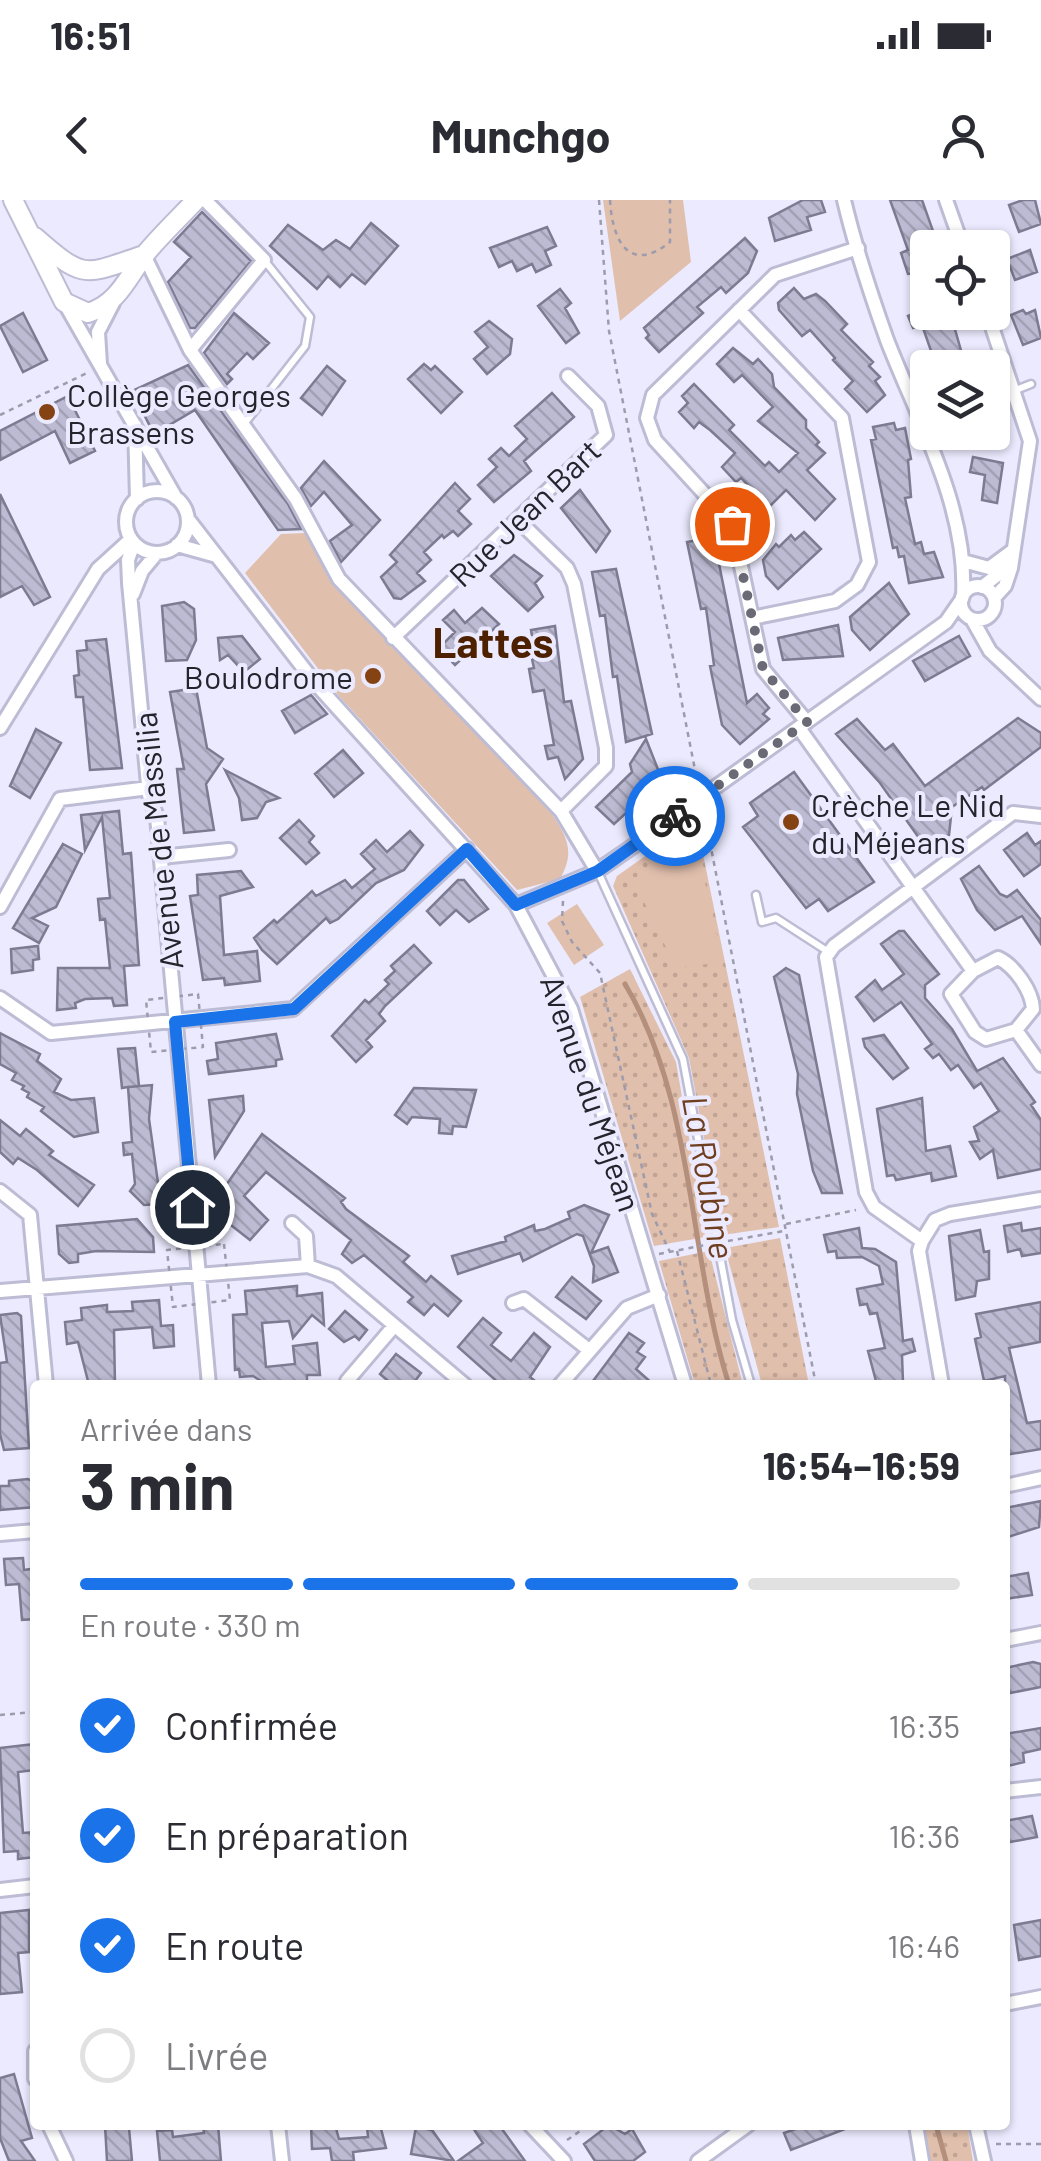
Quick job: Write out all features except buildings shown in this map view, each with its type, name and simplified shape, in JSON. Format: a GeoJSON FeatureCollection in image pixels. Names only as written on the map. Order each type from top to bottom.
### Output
{"type":"FeatureCollection","features":[{"type":"Feature","properties":{"kind":"street"},"geometry":{"type":"LineString","coordinates":[[13,200],[64,302],[188,518],[177,546]]}},
{"type":"Feature","properties":{"kind":"street"},"geometry":{"type":"LineString","coordinates":[[177,222],[185,200]]}},
{"type":"Feature","properties":{"kind":"street"},"geometry":{"type":"LineString","coordinates":[[100,366],[98,332],[124,287],[144,256],[196,200]]}},
{"type":"Feature","properties":{"kind":"street"},"geometry":{"type":"LineString","coordinates":[[190,350],[264,260],[204,200]]}},
{"type":"Feature","properties":{"kind":"street"},"geometry":{"type":"LineString","coordinates":[[844,200],[887,338],[936,458],[964,565],[962,598],[990,651],[1041,699]]}},
{"type":"Feature","properties":{"kind":"street"},"geometry":{"type":"LineString","coordinates":[[946,200],[957,230]]}},
{"type":"Feature","properties":{"kind":"street"},"geometry":{"type":"LineString","coordinates":[[28,231],[80,272],[104,272],[144,256]]}},
{"type":"Feature","properties":{"kind":"street"},"geometry":{"type":"LineString","coordinates":[[858,248],[775,275],[653,395],[647,418],[654,440],[732,524],[763,669],[973,971]]}},
{"type":"Feature","properties":{"kind":"street"},"geometry":{"type":"LineString","coordinates":[[144,256],[190,350],[296,499],[338,579],[561,811],[598,871]]}},
{"type":"Feature","properties":{"kind":"street"},"geometry":{"type":"LineString","coordinates":[[64,302],[88,313],[107,304],[124,287]]}},
{"type":"Feature","properties":{"kind":"street"},"geometry":{"type":"LineString","coordinates":[[739,310],[842,418],[869,562],[857,585],[835,601],[752,618]]}},
{"type":"Feature","properties":{"kind":"street"},"geometry":{"type":"LineString","coordinates":[[990,651],[988,616],[994,598],[1005,586],[1030,442],[994,330]]}},
{"type":"Feature","properties":{"kind":"street","name":"Rue Jean Bart"},"geometry":{"type":"LineString","coordinates":[[394,638],[606,435],[598,406],[568,376]]}},
{"type":"Feature","properties":{"kind":"street"},"geometry":{"type":"LineString","coordinates":[[132,541],[127,515],[137,499],[134,426]]}},
{"type":"Feature","properties":{"kind":"street"},"geometry":{"type":"LineString","coordinates":[[137,499],[156,492],[176,498]]}},
{"type":"Feature","properties":{"kind":"street","name":"Avenue du Méjean"},"geometry":{"type":"LineString","coordinates":[[188,518],[314,684],[516,905],[571,1009],[683,1380]]}},
{"type":"Feature","properties":{"kind":"street"},"geometry":{"type":"LineString","coordinates":[[518,520],[567,568],[574,584],[606,748],[606,766],[561,811]]}},
{"type":"Feature","properties":{"kind":"street"},"geometry":{"type":"LineString","coordinates":[[132,541],[157,553]]}},
{"type":"Feature","properties":{"kind":"street"},"geometry":{"type":"LineString","coordinates":[[0,728],[98,570],[132,541]]}},
{"type":"Feature","properties":{"kind":"street","name":"Avenue de Massilia"},"geometry":{"type":"LineString","coordinates":[[132,541],[128,560],[149,788],[161,857],[209,1380]]}},
{"type":"Feature","properties":{"kind":"street"},"geometry":{"type":"LineString","coordinates":[[98,570],[117,574],[131,590],[157,553],[177,546],[213,555]]}},
{"type":"Feature","properties":{"kind":"street"},"geometry":{"type":"LineString","coordinates":[[964,565],[989,568],[1012,551]]}},
{"type":"Feature","properties":{"kind":"street"},"geometry":{"type":"LineString","coordinates":[[516,905],[598,871],[803,725],[946,622],[962,598],[996,576],[1012,551]]}},
{"type":"Feature","properties":{"kind":"street"},"geometry":{"type":"LineString","coordinates":[[964,565],[979,586],[994,598]]}},
{"type":"Feature","properties":{"kind":"street"},"geometry":{"type":"LineString","coordinates":[[946,622],[988,616]]}},
{"type":"Feature","properties":{"kind":"street"},"geometry":{"type":"LineString","coordinates":[[0,907],[60,799],[149,788]]}},
{"type":"Feature","properties":{"kind":"street"},"geometry":{"type":"LineString","coordinates":[[922,1240],[874,1207],[866,1192],[824,968],[828,952],[1013,813],[1041,816]]}},
{"type":"Feature","properties":{"kind":"street"},"geometry":{"type":"LineString","coordinates":[[0,998],[51,1032],[294,1009],[467,849]]}},
{"type":"Feature","properties":{"kind":"street"},"geometry":{"type":"LineString","coordinates":[[161,857],[229,850]]}},
{"type":"Feature","properties":{"kind":"street"},"geometry":{"type":"LineString","coordinates":[[998,958],[1008,963],[1034,1004],[1016,1030],[986,1039],[975,1032],[951,994],[973,971],[998,958]]}},
{"type":"Feature","properties":{"kind":"street"},"geometry":{"type":"LineString","coordinates":[[1016,1030],[1041,1065]]}},
{"type":"Feature","properties":{"kind":"street"},"geometry":{"type":"LineString","coordinates":[[0,1191],[30,1216],[46,1380]]}},
{"type":"Feature","properties":{"kind":"street"},"geometry":{"type":"LineString","coordinates":[[941,1380],[919,1252],[922,1240],[935,1220],[950,1214],[1041,1198]]}},
{"type":"Feature","properties":{"kind":"street"},"geometry":{"type":"LineString","coordinates":[[292,1223],[306,1236],[308,1266]]}},
{"type":"Feature","properties":{"kind":"street"},"geometry":{"type":"LineString","coordinates":[[0,1292],[308,1266],[336,1276],[459,1380]]}},
{"type":"Feature","properties":{"kind":"street"},"geometry":{"type":"LineString","coordinates":[[564,1380],[627,1308],[659,1295]]}},
{"type":"Feature","properties":{"kind":"street"},"geometry":{"type":"LineString","coordinates":[[513,1303],[524,1299],[588,1350]]}},
{"type":"Feature","properties":{"kind":"street"},"geometry":{"type":"LineString","coordinates":[[348,1380],[394,1326]]}},
{"type":"Feature","properties":{"kind":"street"},"geometry":{"type":"LineString","coordinates":[[1010,1485],[1041,1478]]}},
{"type":"Feature","properties":{"kind":"street"},"geometry":{"type":"LineString","coordinates":[[0,1534],[30,1531]]}},
{"type":"Feature","properties":{"kind":"street"},"geometry":{"type":"LineString","coordinates":[[1010,1639],[1041,1632]]}},
{"type":"Feature","properties":{"kind":"street"},"geometry":{"type":"LineString","coordinates":[[1010,1790],[1041,1787]]}},
{"type":"Feature","properties":{"kind":"street"},"geometry":{"type":"LineString","coordinates":[[0,1890],[30,1887]]}},
{"type":"Feature","properties":{"kind":"street"},"geometry":{"type":"LineString","coordinates":[[1010,2003],[1041,1996]]}},
{"type":"Feature","properties":{"kind":"street"},"geometry":{"type":"LineString","coordinates":[[50,2130],[55,2147],[66,2161]]}},
{"type":"Feature","properties":{"kind":"street"},"geometry":{"type":"LineString","coordinates":[[279,2130],[282,2161]]}},
{"type":"Feature","properties":{"kind":"street"},"geometry":{"type":"LineString","coordinates":[[535,2130],[564,2161]]}},
{"type":"Feature","properties":{"kind":"street"},"geometry":{"type":"LineString","coordinates":[[698,2161],[741,2130]]}},
{"type":"Feature","properties":{"kind":"street"},"geometry":{"type":"LineString","coordinates":[[917,2130],[922,2161]]}},
{"type":"Feature","properties":{"kind":"street"},"geometry":{"type":"LineString","coordinates":[[977,2130],[984,2161]]}},
{"type":"Feature","properties":{"kind":"lane"},"geometry":{"type":"LineString","coordinates":[[244,425],[305,346],[310,316],[264,260]]}},
{"type":"Feature","properties":{"kind":"lane"},"geometry":{"type":"LineString","coordinates":[[1016,390],[1031,384]]}},
{"type":"Feature","properties":{"kind":"lane"},"geometry":{"type":"LineString","coordinates":[[598,871],[682,1059],[732,1320],[750,1380]]}},
{"type":"Feature","properties":{"kind":"lane"},"geometry":{"type":"LineString","coordinates":[[756,895],[762,922],[776,918],[828,952]]}},
{"type":"Feature","properties":{"kind":"path"},"geometry":{"type":"LineString","coordinates":[[598,200],[609,331],[815,1380]]}},
{"type":"Feature","properties":{"kind":"path"},"geometry":{"type":"LineString","coordinates":[[610,200],[614,236],[624,250],[636,254],[660,250],[670,242],[670,200]]}},
{"type":"Feature","properties":{"kind":"path"},"geometry":{"type":"LineString","coordinates":[[0,415],[76,378]]}},
{"type":"Feature","properties":{"kind":"path"},"geometry":{"type":"LineString","coordinates":[[556,888],[563,902],[562,921],[572,942],[600,973],[652,1214],[670,1252]]}},
{"type":"Feature","properties":{"kind":"path"},"geometry":{"type":"LineString","coordinates":[[784,1224],[874,1207]]}},
{"type":"Feature","properties":{"kind":"path"},"geometry":{"type":"LineString","coordinates":[[728,1241],[786,1230]]}},
{"type":"Feature","properties":{"kind":"path"},"geometry":{"type":"LineString","coordinates":[[648,1256],[708,1244]]}},
{"type":"Feature","properties":{"kind":"path"},"geometry":{"type":"LineString","coordinates":[[676,1251],[710,1380]]}},
{"type":"Feature","properties":{"kind":"path"},"geometry":{"type":"LineString","coordinates":[[0,1716],[30,1713]]}},
{"type":"Feature","properties":{"kind":"path"},"geometry":{"type":"LineString","coordinates":[[980,2140],[1041,2144]]}},
{"type":"Feature","properties":{"kind":"shaded area"},"geometry":{"type":"Polygon","coordinates":[[[603,200],[683,200],[691,262],[620,321],[603,200]]]}},
{"type":"Feature","properties":{"kind":"shaded area"},"geometry":{"type":"Polygon","coordinates":[[[305,533],[335,587],[549,809],[567,842],[568,859],[560,879],[517,890],[339,696],[245,573],[281,534],[305,533]]]}},
{"type":"Feature","properties":{"kind":"shaded area"},"geometry":{"type":"Polygon","coordinates":[[[696,820],[779,1227],[722,1235],[689,1058],[613,886],[617,876],[696,820]]]}},
{"type":"Feature","properties":{"kind":"shaded area"},"geometry":{"type":"Polygon","coordinates":[[[694,834],[723,962],[676,968],[634,881],[694,834]]]}},
{"type":"Feature","properties":{"kind":"shaded area"},"geometry":{"type":"Polygon","coordinates":[[[577,904],[604,945],[574,965],[547,923],[577,904]]]}},
{"type":"Feature","properties":{"kind":"shaded area"},"geometry":{"type":"Polygon","coordinates":[[[630,969],[676,1062],[706,1237],[654,1246],[580,997],[630,969]]]}},
{"type":"Feature","properties":{"kind":"shaded area"},"geometry":{"type":"Polygon","coordinates":[[[780,1238],[808,1380],[761,1380],[725,1248],[780,1238]]]}},
{"type":"Feature","properties":{"kind":"shaded area"},"geometry":{"type":"Polygon","coordinates":[[[709,1251],[742,1380],[694,1380],[659,1261],[709,1251]]]}},
{"type":"Feature","properties":{"kind":"shaded area"},"geometry":{"type":"Polygon","coordinates":[[[922,2130],[968,2130],[973,2161],[928,2161],[922,2130]]]}},
{"type":"Feature","properties":{"kind":"waterway","name":"La Roubine"},"geometry":{"type":"LineString","coordinates":[[625,984],[648,1029],[678,1128],[705,1284],[728,1380]]}},
{"type":"Feature","properties":{"kind":"waterway","name":"La Roubine"},"geometry":{"type":"LineString","coordinates":[[937,2130],[946,2161]]}},
{"type":"Feature","properties":{"kind":"way so far"},"geometry":{"type":"LineString","coordinates":[[675,816],[807,722],[763,669],[732,524]]}},
{"type":"Feature","properties":{"kind":"place","name":"Collège Georges Brassens"},"geometry":{"type":"Point","coordinates":[47,412]}},
{"type":"Feature","properties":{"kind":"place","name":"Boulodrome"},"geometry":{"type":"Point","coordinates":[373,676]}},
{"type":"Feature","properties":{"kind":"place","name":"Crèche Le Nid du Méjeans"},"geometry":{"type":"Point","coordinates":[791,822]}},
{"type":"Feature","properties":{"kind":"district","name":"Lattes"},"geometry":{"type":"Point","coordinates":[493,641]}},
{"type":"Feature","properties":{"kind":"route"},"geometry":{"type":"LineString","coordinates":[[192,1207],[175,1022],[294,1009],[467,849],[516,905],[598,871],[675,816]]}}]}
